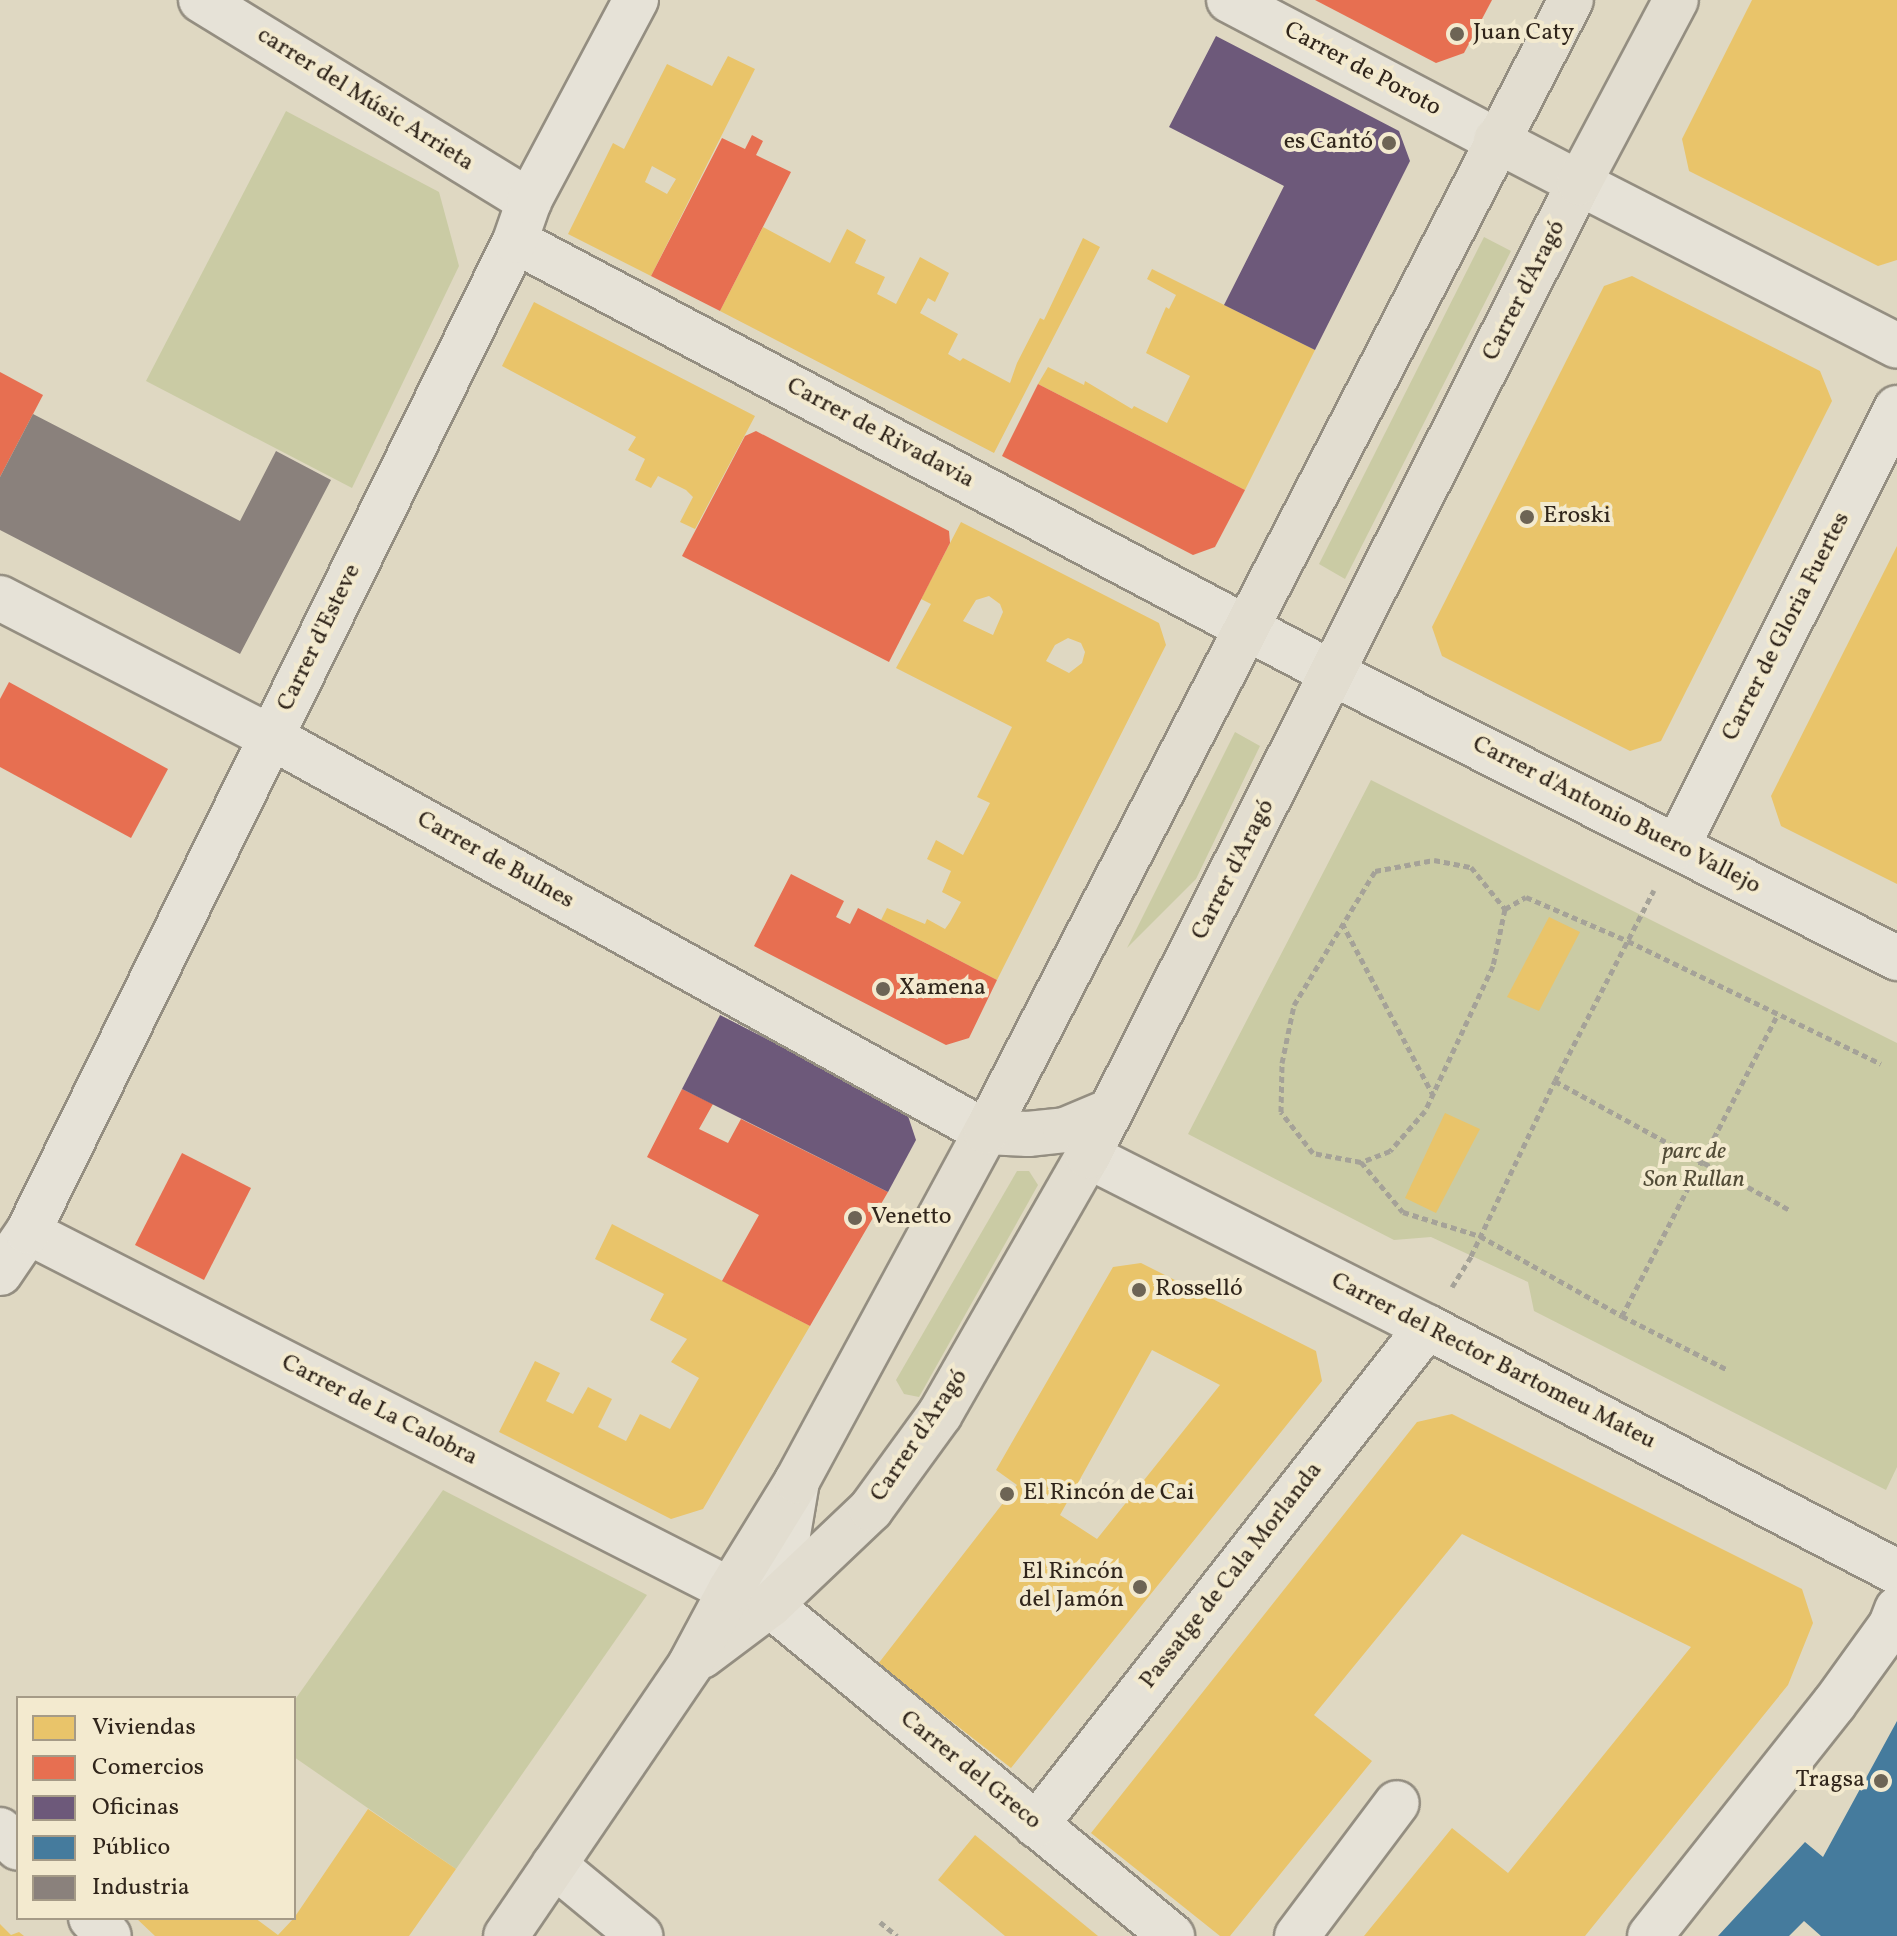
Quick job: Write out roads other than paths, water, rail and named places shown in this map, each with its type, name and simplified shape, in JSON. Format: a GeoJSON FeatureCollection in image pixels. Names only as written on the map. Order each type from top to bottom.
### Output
{"type":"FeatureCollection","features":[{"type":"Feature","properties":{"kind":"main road","name":"Carrer d'Aragó"},"geometry":{"type":"LineString","coordinates":[[506,1936],[690,1665],[730,1590],[797,1481],[986,1132],[1571,0]]}},
{"type":"Feature","properties":{"kind":"main road","name":"Carrer d'Aragó"},"geometry":{"type":"LineString","coordinates":[[690,1665],[770,1605],[871,1509],[940,1414],[1088,1156],[1334,674],[1579,183],[1676,0]]}},
{"type":"Feature","properties":{"kind":"main road"},"geometry":{"type":"LineString","coordinates":[[1496,140],[1579,183]]}},
{"type":"Feature","properties":{"kind":"main road"},"geometry":{"type":"LineString","coordinates":[[986,1132],[1028,1134],[1065,1130],[1110,1111]]}},
{"type":"Feature","properties":{"kind":"street","name":"carrer del Músic Arrieta"},"geometry":{"type":"LineString","coordinates":[[201,0],[522,221]]}},
{"type":"Feature","properties":{"kind":"street","name":"Carrer d'Esteve"},"geometry":{"type":"LineString","coordinates":[[0,1273],[28,1232],[522,221],[636,0]]}},
{"type":"Feature","properties":{"kind":"street","name":"Carrer de Poroto"},"geometry":{"type":"LineString","coordinates":[[1229,0],[1496,140]]}},
{"type":"Feature","properties":{"kind":"street"},"geometry":{"type":"LineString","coordinates":[[1579,183],[1897,346]]}},
{"type":"Feature","properties":{"kind":"street","name":"Carrer de Rivadavia"},"geometry":{"type":"LineString","coordinates":[[522,221],[1334,674]]}},
{"type":"Feature","properties":{"kind":"street","name":"Carrer de Gloria Fuertes"},"geometry":{"type":"LineString","coordinates":[[1677,847],[1897,408]]}},
{"type":"Feature","properties":{"kind":"street","name":"Carrer de Bulnes"},"geometry":{"type":"LineString","coordinates":[[0,598],[271,737],[986,1132]]}},
{"type":"Feature","properties":{"kind":"street","name":"Carrer d'Antonio Buero Vallejo"},"geometry":{"type":"LineString","coordinates":[[1334,674],[1897,958]]}},
{"type":"Feature","properties":{"kind":"street","name":"Carrer del Rector Bartomeu Mateu"},"geometry":{"type":"LineString","coordinates":[[1088,1156],[1427,1327],[1897,1572]]}},
{"type":"Feature","properties":{"kind":"street","name":"Carrer de La Calobra"},"geometry":{"type":"LineString","coordinates":[[28,1232],[730,1590]]}},
{"type":"Feature","properties":{"kind":"street","name":"Passatge de Cala Morlanda"},"geometry":{"type":"LineString","coordinates":[[1036,1825],[1427,1327]]}},
{"type":"Feature","properties":{"kind":"street"},"geometry":{"type":"LineString","coordinates":[[770,1605],[785,1552],[797,1481]]}},
{"type":"Feature","properties":{"kind":"street","name":"Carrer del Greco"},"geometry":{"type":"LineString","coordinates":[[770,1605],[1172,1936]]}},
{"type":"Feature","properties":{"kind":"street"},"geometry":{"type":"LineString","coordinates":[[1650,1936],[1895,1626]]}},
{"type":"Feature","properties":{"kind":"street"},"geometry":{"type":"LineString","coordinates":[[1297,1936],[1397,1803]]}},
{"type":"Feature","properties":{"kind":"street"},"geometry":{"type":"LineString","coordinates":[[0,1830],[16,1846]]}},
{"type":"Feature","properties":{"kind":"street"},"geometry":{"type":"LineString","coordinates":[[554,1865],[640,1936]]}},
{"type":"Feature","properties":{"kind":"street"},"geometry":{"type":"LineString","coordinates":[[93,1920],[109,1936]]}},
{"type":"Feature","properties":{"kind":"place","name":"Juan Caty"},"geometry":{"type":"Point","coordinates":[1457,34]}},
{"type":"Feature","properties":{"kind":"place","name":"es Cantó"},"geometry":{"type":"Point","coordinates":[1389,143]}},
{"type":"Feature","properties":{"kind":"place","name":"Eroski"},"geometry":{"type":"Point","coordinates":[1527,517]}},
{"type":"Feature","properties":{"kind":"place","name":"Xamena"},"geometry":{"type":"Point","coordinates":[883,989]}},
{"type":"Feature","properties":{"kind":"place","name":"Venetto"},"geometry":{"type":"Point","coordinates":[855,1218]}},
{"type":"Feature","properties":{"kind":"place","name":"Rosselló"},"geometry":{"type":"Point","coordinates":[1139,1290]}},
{"type":"Feature","properties":{"kind":"place","name":"El Rincón de Cai"},"geometry":{"type":"Point","coordinates":[1007,1494]}},
{"type":"Feature","properties":{"kind":"place","name":"El Rincón del Jamón"},"geometry":{"type":"Point","coordinates":[1140,1587]}},
{"type":"Feature","properties":{"kind":"place","name":"Tragsa"},"geometry":{"type":"Point","coordinates":[1881,1781]}},
{"type":"Feature","properties":{"kind":"park label","name":"parc de Son Rullan"},"geometry":{"type":"Point","coordinates":[1694,1167]}}]}
